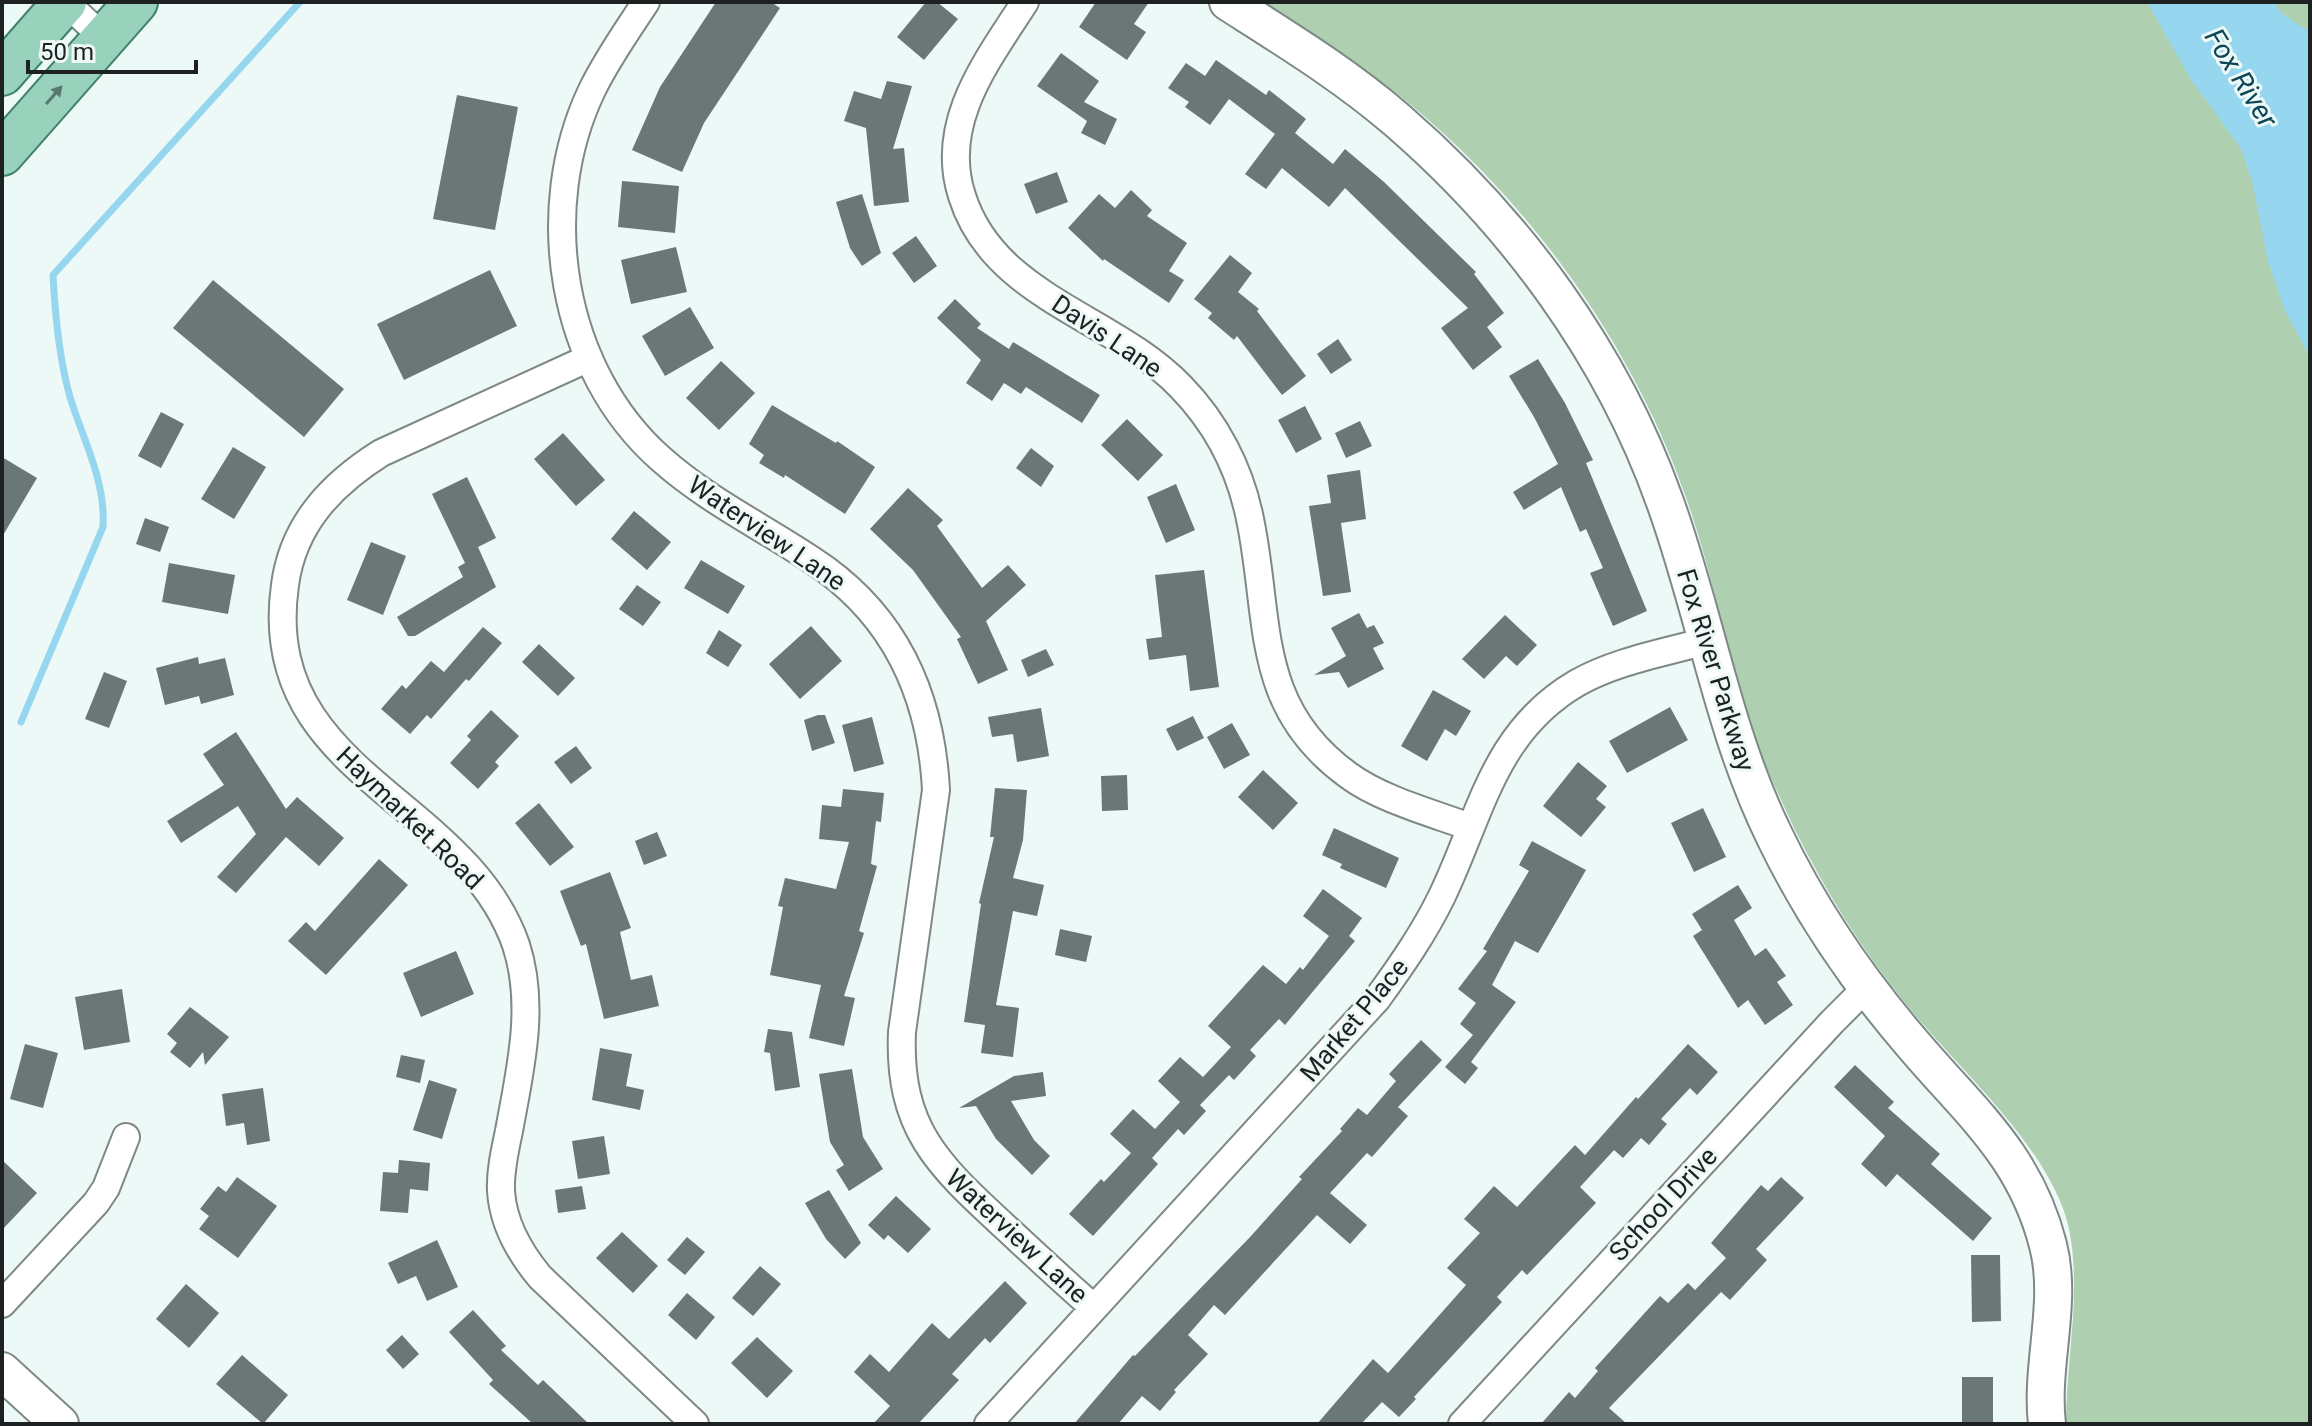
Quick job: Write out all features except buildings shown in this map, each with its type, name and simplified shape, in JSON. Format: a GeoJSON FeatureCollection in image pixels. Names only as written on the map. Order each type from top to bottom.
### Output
{"type":"FeatureCollection","features":[{"type":"Feature","properties":{"kind":"main road"},"geometry":{"type":"LineString","coordinates":[[2,74],[65,2]]}},
{"type":"Feature","properties":{"kind":"main road"},"geometry":{"type":"LineString","coordinates":[[2,154],[136,2]]}},
{"type":"Feature","properties":{"kind":"street"},"geometry":{"type":"LineString","coordinates":[[65,2],[104,38]]}},
{"type":"Feature","properties":{"kind":"street","name":"Waterview Lane"},"geometry":{"type":"LineString","coordinates":[[646,2],[592,91],[576,132],[566,173],[562,214],[565,274],[573,315],[589,358],[622,414],[659,458],[695,487],[814,561],[852,591],[877,618],[900,651],[926,713],[934,754],[936,790],[902,1032],[905,1089],[922,1137],[938,1162],[1094,1308]]}},
{"type":"Feature","properties":{"kind":"street","name":"Davis Lane"},"geometry":{"type":"LineString","coordinates":[[1025,2],[976,78],[963,110],[958,137],[958,175],[962,196],[978,230],[998,259],[1019,279],[1148,357],[1181,387],[1208,420],[1238,476],[1250,517],[1269,657],[1288,707],[1301,730],[1320,753],[1356,781],[1470,827]]}},
{"type":"Feature","properties":{"kind":"street","name":"Fox River Parkway"},"geometry":{"type":"LineString","coordinates":[[1228,2],[1333,71],[1395,118],[1455,174],[1523,249],[1562,303],[1607,375],[1640,440],[1665,503],[1731,731],[1774,835],[1808,900],[1867,987],[1910,1041],[2000,1142],[2034,1199],[2050,1252],[2053,1283],[2046,1384],[2047,1424]]}},
{"type":"Feature","properties":{"kind":"street","name":"Haymarket Road"},"geometry":{"type":"LineString","coordinates":[[589,358],[381,453],[329,491],[305,529],[286,575],[282,634],[295,687],[330,743],[469,869],[492,897],[516,945],[523,980],[526,1022],[501,1189],[508,1221],[521,1255],[540,1277],[695,1424]]}},
{"type":"Feature","properties":{"kind":"street","name":"Market Place"},"geometry":{"type":"LineString","coordinates":[[988,1424],[1377,999],[1430,918],[1484,792],[1501,760],[1530,720],[1578,682],[1614,667],[1706,641]]}},
{"type":"Feature","properties":{"kind":"street","name":"School Drive"},"geometry":{"type":"LineString","coordinates":[[1462,1424],[1867,987]]}},
{"type":"Feature","properties":{"kind":"street"},"geometry":{"type":"LineString","coordinates":[[2,1304],[96,1203],[106,1188],[126,1137]]}},
{"type":"Feature","properties":{"kind":"street"},"geometry":{"type":"LineString","coordinates":[[2,1371],[60,1424]]}},
{"type":"Feature","properties":{"kind":"green space"},"geometry":{"type":"Polygon","coordinates":[[[1264,2],[2310,2],[2310,1424],[2066,1424],[2074,1277],[2069,1229],[2059,1199],[2023,1139],[1926,1028],[1874,962],[1832,898],[1795,830],[1754,737],[1701,543],[1669,453],[1609,335],[1573,280],[1532,227],[1488,177],[1441,131],[1376,78],[1264,2]]]}},
{"type":"Feature","properties":{"kind":"water","name":"Fox River"},"geometry":{"type":"Polygon","coordinates":[[[2147,2],[2274,2],[2281,13],[2310,32],[2310,357],[2285,311],[2268,261],[2252,181],[2241,149],[2190,78],[2147,2]]]}},
{"type":"Feature","properties":{"kind":"waterway"},"geometry":{"type":"LineString","coordinates":[[21,722],[103,527],[101,493],[63,367],[53,275],[300,2]]}}]}
